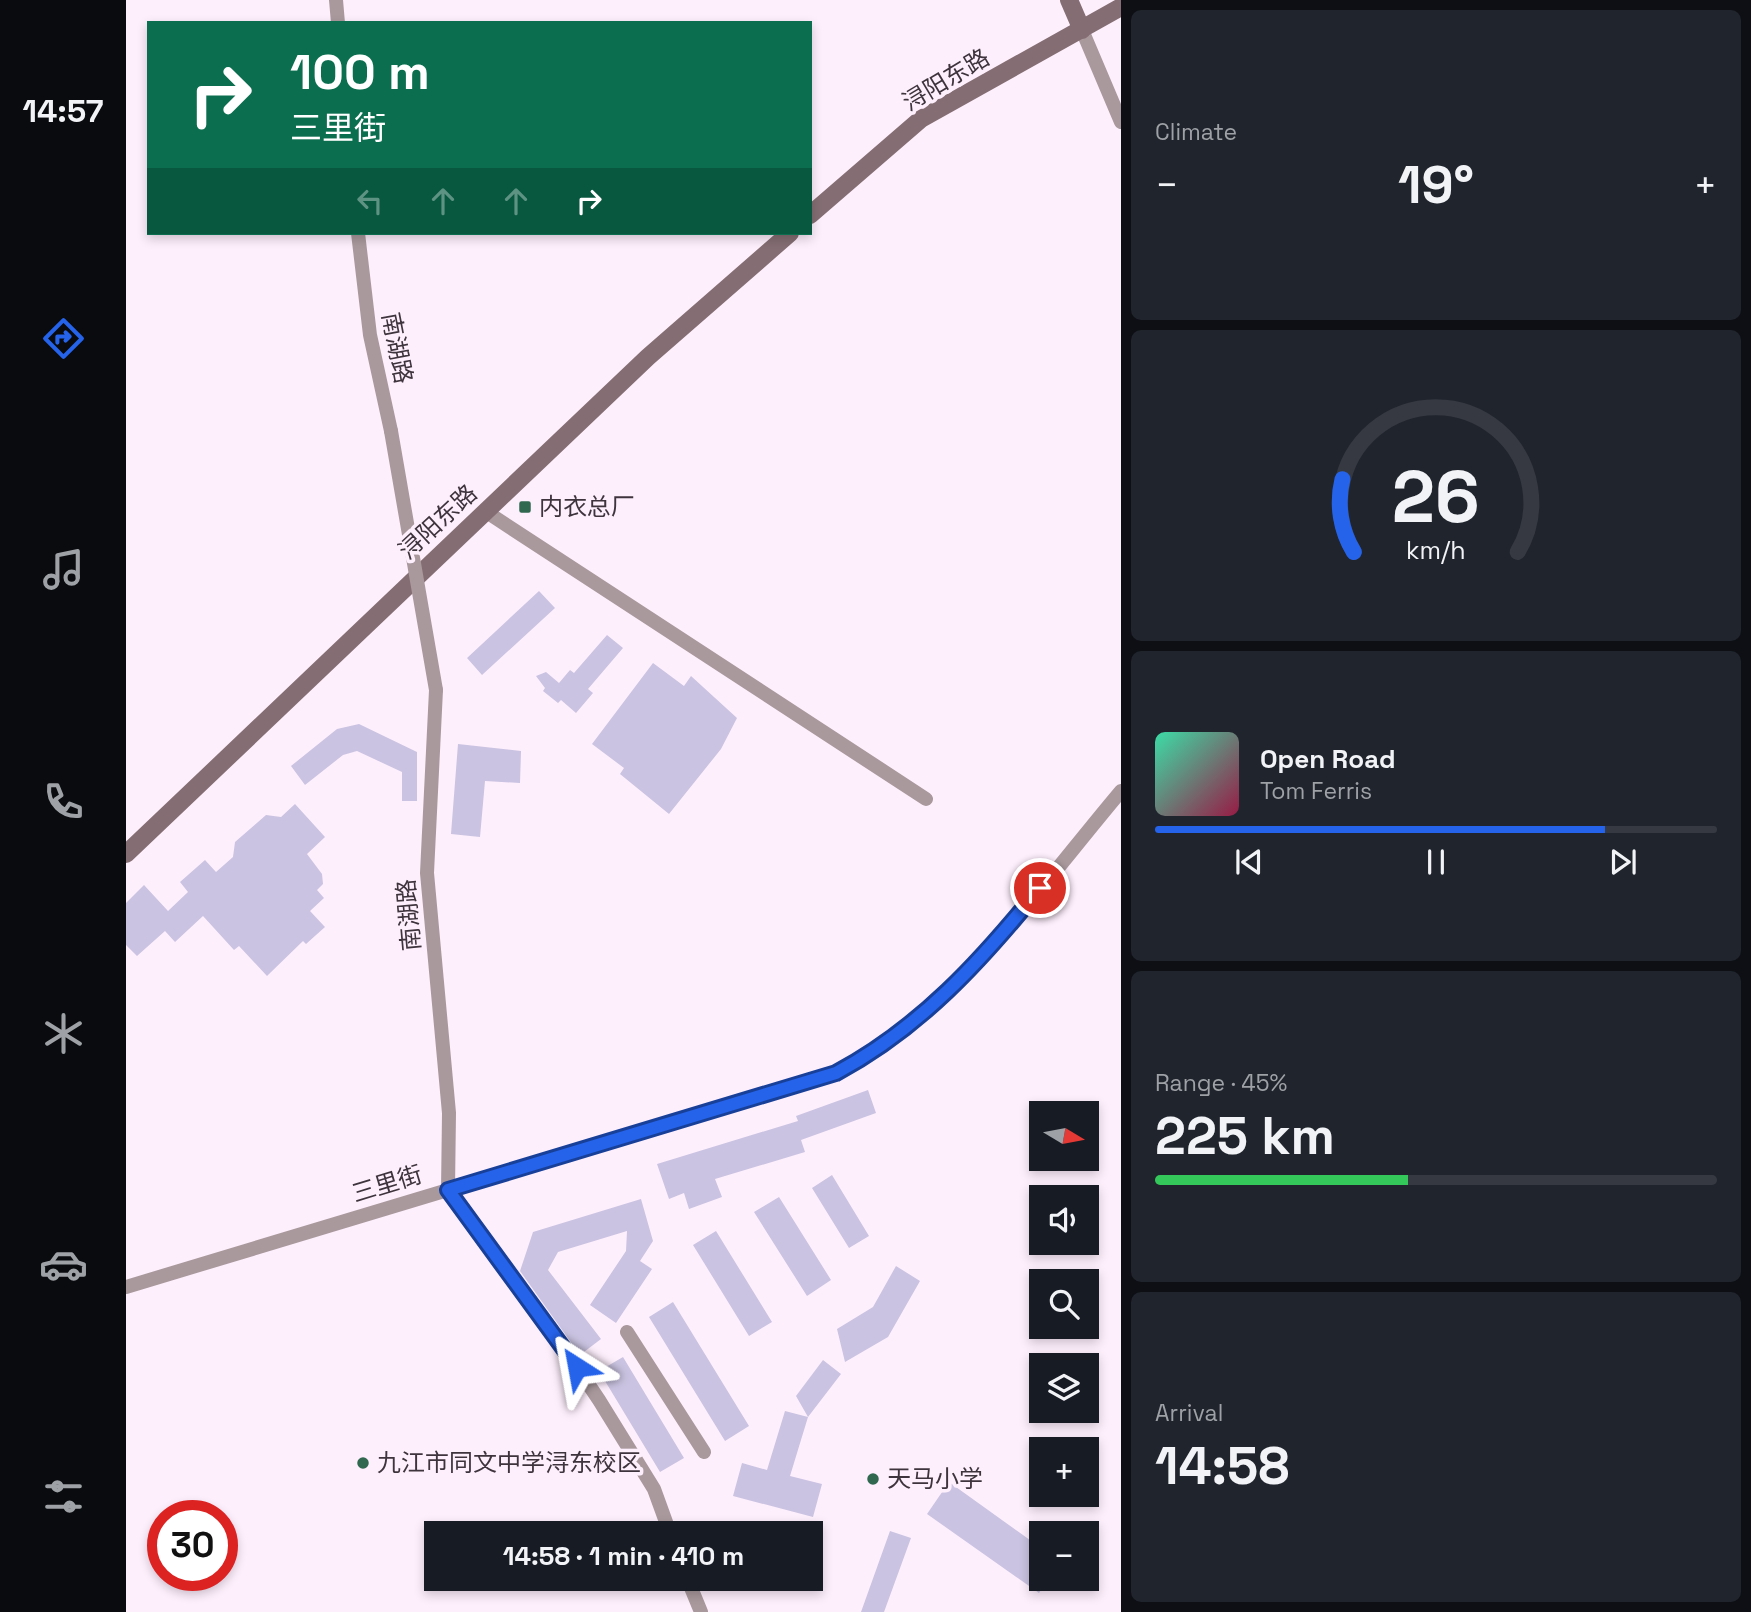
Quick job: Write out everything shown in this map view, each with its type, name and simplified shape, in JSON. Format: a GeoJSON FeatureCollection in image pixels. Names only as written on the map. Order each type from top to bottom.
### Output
{"type":"FeatureCollection","features":[{"type":"Feature","properties":{"kind":"main road"},"geometry":{"type":"LineString","coordinates":[[1069,0],[1082,30]]}},
{"type":"Feature","properties":{"kind":"main road","name":"浔阳东路"},"geometry":{"type":"LineString","coordinates":[[812,213],[921,119],[1121,7]]}},
{"type":"Feature","properties":{"kind":"main road","name":"浔阳东路"},"geometry":{"type":"LineString","coordinates":[[126,854],[648,357],[788,235]]}},
{"type":"Feature","properties":{"kind":"street"},"geometry":{"type":"LineString","coordinates":[[336,0],[338,21]]}},
{"type":"Feature","properties":{"kind":"street"},"geometry":{"type":"LineString","coordinates":[[1082,30],[1121,122]]}},
{"type":"Feature","properties":{"kind":"street","name":"南湖路"},"geometry":{"type":"LineString","coordinates":[[358,235],[370,335],[391,430],[436,690],[427,873],[449,1113],[448,1190]]}},
{"type":"Feature","properties":{"kind":"street"},"geometry":{"type":"LineString","coordinates":[[485,511],[926,799]]}},
{"type":"Feature","properties":{"kind":"street","name":"三里街"},"geometry":{"type":"LineString","coordinates":[[126,1287],[836,1073],[875,1052],[925,1014],[993,946],[1121,791]]}},
{"type":"Feature","properties":{"kind":"street"},"geometry":{"type":"LineString","coordinates":[[448,1190],[554,1333],[599,1400],[654,1489],[666,1521]]}},
{"type":"Feature","properties":{"kind":"street"},"geometry":{"type":"LineString","coordinates":[[627,1332],[704,1452]]}},
{"type":"Feature","properties":{"kind":"street"},"geometry":{"type":"LineString","coordinates":[[692,1591],[701,1612]]}},
{"type":"Feature","properties":{"kind":"building"},"geometry":{"type":"Polygon","coordinates":[[[539,591],[555,608],[482,675],[467,658],[539,591]]]}},
{"type":"Feature","properties":{"kind":"building"},"geometry":{"type":"Polygon","coordinates":[[[607,635],[623,648],[588,689],[593,693],[576,713],[561,700],[558,703],[543,691],[545,688],[536,676],[546,672],[559,683],[570,670],[574,673],[607,635]]]}},
{"type":"Feature","properties":{"kind":"building"},"geometry":{"type":"Polygon","coordinates":[[[653,663],[684,686],[691,676],[737,718],[721,749],[669,814],[620,774],[624,768],[592,744],[653,663]]]}},
{"type":"Feature","properties":{"kind":"building"},"geometry":{"type":"Polygon","coordinates":[[[359,724],[417,752],[417,801],[402,801],[402,772],[357,751],[343,755],[305,785],[291,766],[337,729],[359,724]]]}},
{"type":"Feature","properties":{"kind":"building"},"geometry":{"type":"Polygon","coordinates":[[[458,744],[521,751],[520,783],[485,781],[480,837],[451,834],[458,744]]]}},
{"type":"Feature","properties":{"kind":"building"},"geometry":{"type":"Polygon","coordinates":[[[295,804],[325,837],[307,854],[322,874],[323,884],[317,890],[324,898],[310,911],[325,927],[306,944],[303,941],[267,976],[239,946],[234,950],[203,916],[175,942],[165,931],[137,956],[126,945],[126,903],[144,885],[168,911],[188,892],[180,882],[205,860],[216,872],[233,857],[235,842],[266,815],[281,817],[295,804]]]}},
{"type":"Feature","properties":{"kind":"building"},"geometry":{"type":"Polygon","coordinates":[[[868,1090],[876,1113],[801,1140],[805,1152],[715,1179],[722,1197],[689,1209],[684,1193],[669,1199],[657,1164],[798,1121],[796,1116],[868,1090]]]}},
{"type":"Feature","properties":{"kind":"building"},"geometry":{"type":"Polygon","coordinates":[[[832,1175],[869,1236],[849,1248],[812,1188],[832,1175]]]}},
{"type":"Feature","properties":{"kind":"building"},"geometry":{"type":"Polygon","coordinates":[[[779,1197],[831,1280],[807,1296],[754,1212],[779,1197]]]}},
{"type":"Feature","properties":{"kind":"building"},"geometry":{"type":"Polygon","coordinates":[[[641,1199],[653,1241],[640,1261],[652,1269],[616,1323],[590,1305],[626,1251],[627,1231],[558,1252],[548,1270],[601,1339],[580,1355],[520,1271],[533,1232],[641,1199]]]}},
{"type":"Feature","properties":{"kind":"building"},"geometry":{"type":"Polygon","coordinates":[[[716,1231],[772,1322],[749,1336],[693,1245],[716,1231]]]}},
{"type":"Feature","properties":{"kind":"building"},"geometry":{"type":"Polygon","coordinates":[[[896,1266],[920,1281],[888,1337],[845,1362],[837,1329],[873,1307],[896,1266]]]}},
{"type":"Feature","properties":{"kind":"building"},"geometry":{"type":"Polygon","coordinates":[[[673,1302],[749,1426],[725,1441],[649,1317],[673,1302]]]}},
{"type":"Feature","properties":{"kind":"building"},"geometry":{"type":"Polygon","coordinates":[[[623,1357],[684,1458],[660,1472],[599,1371],[623,1357]]]}},
{"type":"Feature","properties":{"kind":"building"},"geometry":{"type":"Polygon","coordinates":[[[823,1360],[841,1374],[808,1417],[796,1396],[823,1360]]]}},
{"type":"Feature","properties":{"kind":"building"},"geometry":{"type":"Polygon","coordinates":[[[785,1411],[808,1417],[790,1476],[822,1484],[813,1517],[733,1496],[742,1463],[767,1470],[785,1411]]]}},
{"type":"Feature","properties":{"kind":"building"},"geometry":{"type":"Polygon","coordinates":[[[949,1482],[1029,1539],[1029,1586],[927,1514],[949,1482]]]}},
{"type":"Feature","properties":{"kind":"building"},"geometry":{"type":"Polygon","coordinates":[[[890,1531],[911,1538],[884,1612],[861,1612],[890,1531]]]}},
{"type":"Feature","properties":{"kind":"place","name":"内衣总厂"},"geometry":{"type":"Point","coordinates":[525,507]}},
{"type":"Feature","properties":{"kind":"place","name":"九江市同文中学浔东校区"},"geometry":{"type":"Point","coordinates":[363,1463]}},
{"type":"Feature","properties":{"kind":"place","name":"天马小学"},"geometry":{"type":"Point","coordinates":[873,1479]}},
{"type":"Feature","properties":{"kind":"route"},"geometry":{"type":"LineString","coordinates":[[577,1367],[448,1190],[836,1073],[875,1052],[925,1014],[993,946],[1040,888]]}}]}
